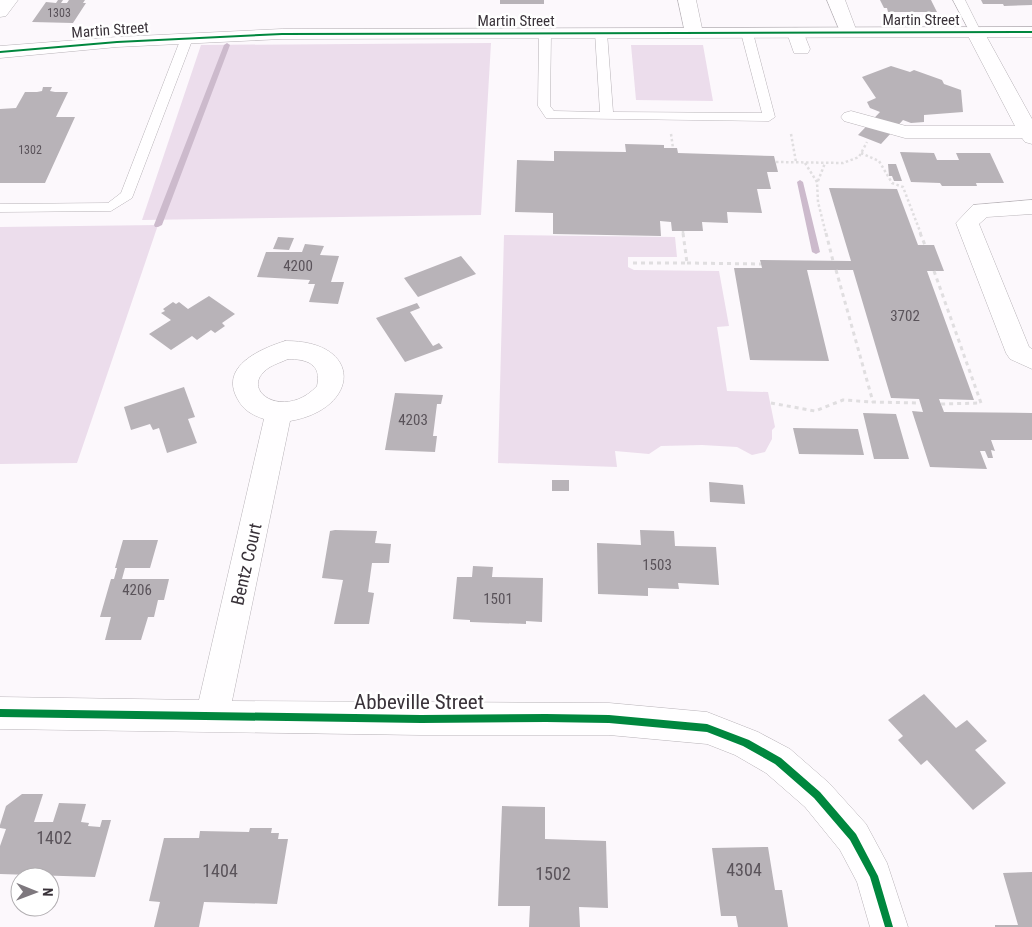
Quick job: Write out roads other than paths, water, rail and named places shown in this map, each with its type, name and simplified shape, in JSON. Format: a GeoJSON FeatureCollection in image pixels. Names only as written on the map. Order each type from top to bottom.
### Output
{"type":"FeatureCollection","features":[{"type":"Feature","properties":{"kind":"street"},"geometry":{"type":"LineString","coordinates":[[0,12],[9,0]]}},
{"type":"Feature","properties":{"kind":"street"},"geometry":{"type":"LineString","coordinates":[[687,0],[694,33]]}},
{"type":"Feature","properties":{"kind":"street"},"geometry":{"type":"LineString","coordinates":[[836,0],[848,32]]}},
{"type":"Feature","properties":{"kind":"street","name":"Martin Street"},"geometry":{"type":"LineString","coordinates":[[0,52],[187,38],[291,34],[747,33],[799,41],[848,32],[1032,32]]}},
{"type":"Feature","properties":{"kind":"street"},"geometry":{"type":"LineString","coordinates":[[851,117],[904,132],[1030,135],[975,32]]}},
{"type":"Feature","properties":{"kind":"street"},"geometry":{"type":"LineString","coordinates":[[1032,207],[981,210],[966,223],[1019,353],[1032,360]]}},
{"type":"Feature","properties":{"kind":"street","name":"Bentz Court"},"geometry":{"type":"LineString","coordinates":[[212,716],[280,413]]}},
{"type":"Feature","properties":{"kind":"street","name":"Abbeville Street"},"geometry":{"type":"LineString","coordinates":[[0,713],[600,719],[707,728],[746,743],[778,761],[817,795],[853,837],[870,868],[889,927]]}},
{"type":"Feature","properties":{"kind":"lane"},"geometry":{"type":"LineString","coordinates":[[959,0],[975,32]]}},
{"type":"Feature","properties":{"kind":"lane"},"geometry":{"type":"LineString","coordinates":[[545,33],[544,106],[550,115],[769,117],[747,33]]}},
{"type":"Feature","properties":{"kind":"lane"},"geometry":{"type":"LineString","coordinates":[[601,33],[607,116]]}},
{"type":"Feature","properties":{"kind":"lane"},"geometry":{"type":"LineString","coordinates":[[0,208],[111,207],[127,196],[187,38]]}},
{"type":"Feature","properties":{"kind":"waterway"},"geometry":{"type":"LineString","coordinates":[[158,225],[227,45]]}},
{"type":"Feature","properties":{"kind":"waterway"},"geometry":{"type":"LineString","coordinates":[[800,182],[816,252]]}}]}
